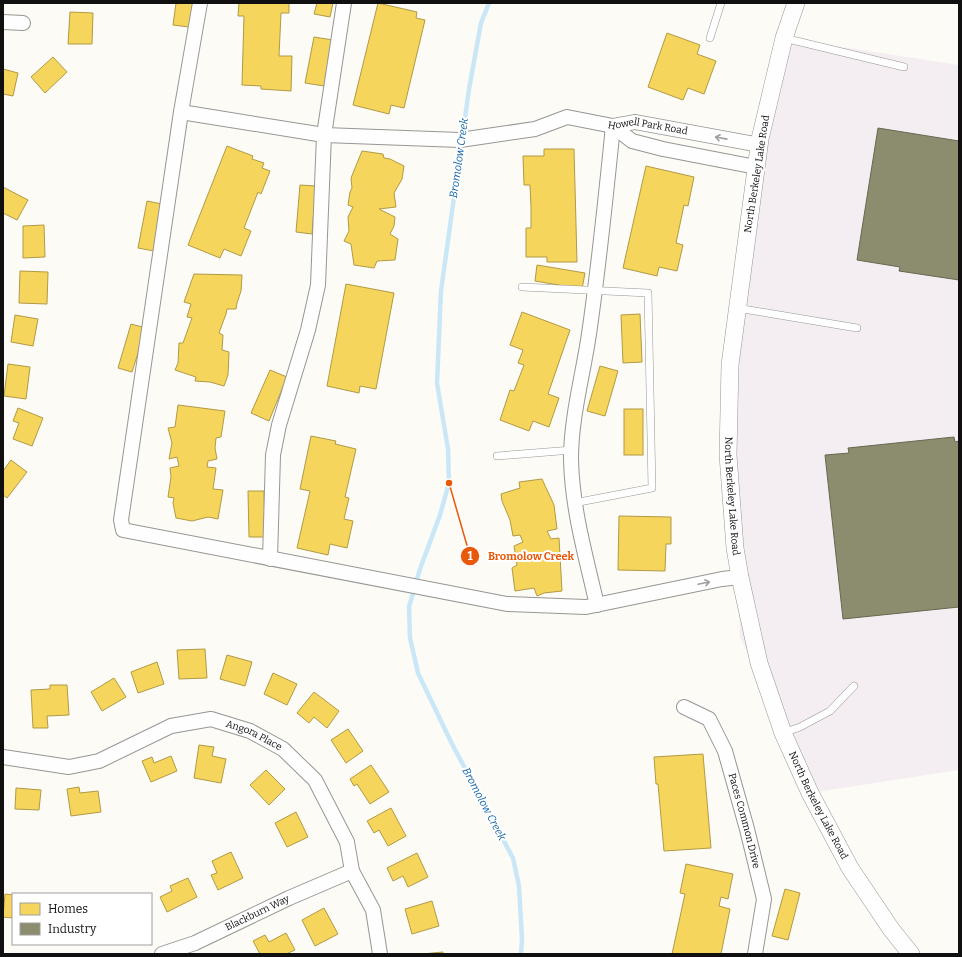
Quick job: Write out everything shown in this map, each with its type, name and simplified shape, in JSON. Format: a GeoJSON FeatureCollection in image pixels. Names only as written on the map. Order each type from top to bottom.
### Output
{"type":"FeatureCollection","features":[{"type":"Feature","properties":{"kind":"street"},"geometry":{"type":"LineString","coordinates":[[200,3],[181,112],[121,520],[123,530],[507,604],[586,607],[722,579],[740,577]]}},
{"type":"Feature","properties":{"kind":"street"},"geometry":{"type":"LineString","coordinates":[[270,558],[273,455],[279,424],[308,330],[318,285],[324,135],[344,3]]}},
{"type":"Feature","properties":{"kind":"street","name":"North Berkeley Lake Road"},"geometry":{"type":"LineString","coordinates":[[796,3],[784,38],[760,145],[730,366],[728,455],[735,548],[759,663],[783,733],[810,793],[850,868],[891,929],[911,954]]}},
{"type":"Feature","properties":{"kind":"street"},"geometry":{"type":"LineString","coordinates":[[3,22],[23,23]]}},
{"type":"Feature","properties":{"kind":"street"},"geometry":{"type":"LineString","coordinates":[[181,112],[324,135],[460,140],[536,129],[567,117],[613,126],[595,291],[573,429],[572,450],[574,503],[597,605]]}},
{"type":"Feature","properties":{"kind":"street","name":"Howell Park Road"},"geometry":{"type":"LineString","coordinates":[[613,126],[634,122],[760,145]]}},
{"type":"Feature","properties":{"kind":"street","name":"Howell Park Road"},"geometry":{"type":"LineString","coordinates":[[613,126],[632,141],[756,167]]}},
{"type":"Feature","properties":{"kind":"street"},"geometry":{"type":"LineString","coordinates":[[652,146],[655,126]]}},
{"type":"Feature","properties":{"kind":"street"},"geometry":{"type":"LineString","coordinates":[[684,153],[688,132]]}},
{"type":"Feature","properties":{"kind":"street","name":"Paces Common Drive"},"geometry":{"type":"LineString","coordinates":[[684,707],[709,719],[725,751],[764,899],[755,954]]}},
{"type":"Feature","properties":{"kind":"street","name":"Angora Place"},"geometry":{"type":"LineString","coordinates":[[3,757],[69,767],[99,761],[171,726],[211,719],[250,731],[283,749],[315,780],[347,842],[352,872],[374,910],[380,954]]}},
{"type":"Feature","properties":{"kind":"street","name":"Blackburn Way"},"geometry":{"type":"LineString","coordinates":[[162,954],[195,943],[289,898],[352,872]]}},
{"type":"Feature","properties":{"kind":"lane"},"geometry":{"type":"LineString","coordinates":[[710,38],[721,3]]}},
{"type":"Feature","properties":{"kind":"lane"},"geometry":{"type":"LineString","coordinates":[[784,38],[904,67]]}},
{"type":"Feature","properties":{"kind":"lane"},"geometry":{"type":"LineString","coordinates":[[522,287],[648,293],[652,488],[574,503]]}},
{"type":"Feature","properties":{"kind":"lane"},"geometry":{"type":"LineString","coordinates":[[737,308],[857,328]]}},
{"type":"Feature","properties":{"kind":"lane"},"geometry":{"type":"LineString","coordinates":[[497,456],[572,450]]}},
{"type":"Feature","properties":{"kind":"lane"},"geometry":{"type":"LineString","coordinates":[[783,733],[800,727],[830,711],[854,686]]}},
{"type":"Feature","properties":{"kind":"shaded area"},"geometry":{"type":"Polygon","coordinates":[[[784,38],[959,65],[959,770],[810,793],[740,637],[731,339],[784,38]]]}},
{"type":"Feature","properties":{"kind":"building: Homes"},"geometry":{"type":"Polygon","coordinates":[[[176,3],[193,3],[189,27],[173,25],[176,3]]]}},
{"type":"Feature","properties":{"kind":"building: Homes"},"geometry":{"type":"Polygon","coordinates":[[[239,3],[289,3],[289,13],[281,13],[279,56],[292,56],[291,91],[261,89],[261,86],[242,85],[244,16],[238,16],[239,3]]]}},
{"type":"Feature","properties":{"kind":"building: Homes"},"geometry":{"type":"Polygon","coordinates":[[[317,3],[333,3],[330,17],[314,14],[317,3]]]}},
{"type":"Feature","properties":{"kind":"building: Homes"},"geometry":{"type":"Polygon","coordinates":[[[378,3],[417,12],[416,18],[425,20],[404,108],[391,105],[389,114],[353,105],[378,3]]]}},
{"type":"Feature","properties":{"kind":"building: Homes"},"geometry":{"type":"Polygon","coordinates":[[[70,12],[93,13],[92,44],[68,44],[70,12]]]}},
{"type":"Feature","properties":{"kind":"building: Homes"},"geometry":{"type":"Polygon","coordinates":[[[667,33],[700,45],[697,54],[716,61],[704,94],[688,88],[683,100],[648,87],[667,33]]]}},
{"type":"Feature","properties":{"kind":"building: Homes"},"geometry":{"type":"Polygon","coordinates":[[[314,37],[333,40],[324,86],[305,83],[314,37]]]}},
{"type":"Feature","properties":{"kind":"building: Homes"},"geometry":{"type":"Polygon","coordinates":[[[53,57],[67,72],[45,93],[31,77],[53,57]]]}},
{"type":"Feature","properties":{"kind":"building: Homes"},"geometry":{"type":"Polygon","coordinates":[[[3,69],[18,73],[13,96],[3,94],[3,69]]]}},
{"type":"Feature","properties":{"kind":"building: Homes"},"geometry":{"type":"Polygon","coordinates":[[[227,146],[253,156],[252,159],[264,163],[262,168],[270,171],[261,194],[258,192],[244,228],[251,231],[241,256],[224,249],[220,258],[188,245],[227,146]]]}},
{"type":"Feature","properties":{"kind":"building: Homes"},"geometry":{"type":"Polygon","coordinates":[[[544,149],[574,149],[577,262],[547,262],[547,257],[526,257],[526,228],[531,228],[531,207],[530,185],[524,185],[523,156],[544,156],[544,149]]]}},
{"type":"Feature","properties":{"kind":"building: Homes"},"geometry":{"type":"Polygon","coordinates":[[[362,151],[383,154],[384,158],[390,159],[404,166],[402,179],[394,193],[396,207],[379,209],[395,217],[394,226],[390,234],[398,239],[395,260],[377,261],[374,268],[354,265],[351,244],[344,241],[349,231],[348,217],[353,207],[348,205],[352,188],[351,178],[362,151]]]}},
{"type":"Feature","properties":{"kind":"building: Homes"},"geometry":{"type":"Polygon","coordinates":[[[646,166],[694,177],[688,206],[684,205],[676,243],[683,245],[677,271],[659,267],[657,276],[623,268],[646,166]]]}},
{"type":"Feature","properties":{"kind":"building: Homes"},"geometry":{"type":"Polygon","coordinates":[[[300,185],[316,186],[312,234],[296,232],[300,185]]]}},
{"type":"Feature","properties":{"kind":"building: Homes"},"geometry":{"type":"Polygon","coordinates":[[[3,187],[28,200],[17,220],[3,213],[3,187]]]}},
{"type":"Feature","properties":{"kind":"building: Homes"},"geometry":{"type":"Polygon","coordinates":[[[147,201],[162,204],[154,251],[138,248],[147,201]]]}},
{"type":"Feature","properties":{"kind":"building: Homes"},"geometry":{"type":"Polygon","coordinates":[[[44,225],[45,257],[23,258],[23,226],[44,225]]]}},
{"type":"Feature","properties":{"kind":"building: Homes"},"geometry":{"type":"Polygon","coordinates":[[[537,265],[585,273],[582,289],[535,281],[537,265]]]}},
{"type":"Feature","properties":{"kind":"building: Homes"},"geometry":{"type":"Polygon","coordinates":[[[20,271],[48,272],[47,304],[19,303],[20,271]]]}},
{"type":"Feature","properties":{"kind":"building: Homes"},"geometry":{"type":"Polygon","coordinates":[[[194,274],[242,275],[241,291],[236,309],[227,309],[219,333],[223,335],[222,350],[229,352],[228,375],[224,386],[210,382],[195,381],[196,377],[175,370],[178,363],[179,343],[183,343],[192,318],[187,317],[191,304],[184,302],[194,274]]]}},
{"type":"Feature","properties":{"kind":"building: Homes"},"geometry":{"type":"Polygon","coordinates":[[[346,284],[394,293],[376,389],[360,386],[359,393],[327,386],[346,284]]]}},
{"type":"Feature","properties":{"kind":"building: Homes"},"geometry":{"type":"Polygon","coordinates":[[[522,312],[570,330],[548,394],[559,398],[549,427],[533,421],[529,431],[500,420],[510,390],[514,391],[524,365],[518,363],[523,350],[510,345],[522,312]]]}},
{"type":"Feature","properties":{"kind":"building: Homes"},"geometry":{"type":"Polygon","coordinates":[[[640,314],[642,362],[623,363],[621,315],[640,314]]]}},
{"type":"Feature","properties":{"kind":"building: Homes"},"geometry":{"type":"Polygon","coordinates":[[[15,315],[38,319],[33,346],[11,342],[15,315]]]}},
{"type":"Feature","properties":{"kind":"building: Homes"},"geometry":{"type":"Polygon","coordinates":[[[131,324],[146,328],[132,372],[118,368],[131,324]]]}},
{"type":"Feature","properties":{"kind":"building: Homes"},"geometry":{"type":"Polygon","coordinates":[[[8,364],[30,367],[26,399],[4,396],[8,364]]]}},
{"type":"Feature","properties":{"kind":"building: Homes"},"geometry":{"type":"Polygon","coordinates":[[[600,366],[618,371],[605,416],[587,411],[600,366]]]}},
{"type":"Feature","properties":{"kind":"building: Homes"},"geometry":{"type":"Polygon","coordinates":[[[270,370],[287,377],[269,421],[251,413],[270,370]]]}},
{"type":"Feature","properties":{"kind":"building: Homes"},"geometry":{"type":"Polygon","coordinates":[[[178,405],[225,411],[221,437],[216,438],[215,448],[217,459],[208,461],[207,467],[216,468],[213,489],[223,490],[218,519],[208,517],[192,521],[176,518],[173,503],[174,498],[168,497],[171,477],[170,468],[179,466],[177,457],[169,459],[172,443],[168,428],[175,427],[178,405]]]}},
{"type":"Feature","properties":{"kind":"building: Homes"},"geometry":{"type":"Polygon","coordinates":[[[18,408],[43,418],[32,446],[13,439],[19,423],[13,421],[18,408]]]}},
{"type":"Feature","properties":{"kind":"building: Homes"},"geometry":{"type":"Polygon","coordinates":[[[624,409],[643,409],[643,455],[624,455],[624,409]]]}},
{"type":"Feature","properties":{"kind":"building: Homes"},"geometry":{"type":"Polygon","coordinates":[[[311,436],[336,441],[335,444],[356,449],[345,497],[349,498],[344,519],[353,521],[347,548],[330,544],[328,555],[297,548],[310,491],[300,489],[311,436]]]}},
{"type":"Feature","properties":{"kind":"building: Homes"},"geometry":{"type":"Polygon","coordinates":[[[11,460],[27,472],[7,498],[3,495],[3,471],[11,460]]]}},
{"type":"Feature","properties":{"kind":"building: Homes"},"geometry":{"type":"Polygon","coordinates":[[[542,479],[554,505],[557,529],[547,531],[551,539],[559,538],[562,591],[544,593],[537,596],[534,588],[515,591],[512,568],[517,565],[514,546],[523,542],[520,535],[513,536],[510,520],[502,501],[501,494],[520,488],[519,482],[542,479]]]}},
{"type":"Feature","properties":{"kind":"building: Homes"},"geometry":{"type":"Polygon","coordinates":[[[248,491],[264,491],[265,537],[249,537],[248,491]]]}},
{"type":"Feature","properties":{"kind":"building: Homes"},"geometry":{"type":"Polygon","coordinates":[[[619,516],[671,517],[671,544],[666,544],[665,571],[618,570],[619,516]]]}},
{"type":"Feature","properties":{"kind":"building: Homes"},"geometry":{"type":"Polygon","coordinates":[[[205,649],[207,678],[179,679],[177,650],[205,649]]]}},
{"type":"Feature","properties":{"kind":"building: Homes"},"geometry":{"type":"Polygon","coordinates":[[[227,655],[252,662],[245,686],[220,679],[227,655]]]}},
{"type":"Feature","properties":{"kind":"building: Homes"},"geometry":{"type":"Polygon","coordinates":[[[157,662],[164,684],[138,693],[131,672],[157,662]]]}},
{"type":"Feature","properties":{"kind":"building: Homes"},"geometry":{"type":"Polygon","coordinates":[[[273,673],[297,684],[287,705],[264,694],[273,673]]]}},
{"type":"Feature","properties":{"kind":"building: Homes"},"geometry":{"type":"Polygon","coordinates":[[[114,678],[126,697],[102,711],[91,692],[114,678]]]}},
{"type":"Feature","properties":{"kind":"building: Homes"},"geometry":{"type":"Polygon","coordinates":[[[50,685],[67,685],[69,715],[47,716],[48,728],[33,728],[31,690],[50,689],[50,685]]]}},
{"type":"Feature","properties":{"kind":"building: Homes"},"geometry":{"type":"Polygon","coordinates":[[[314,692],[339,711],[327,728],[314,717],[309,723],[297,713],[314,692]]]}},
{"type":"Feature","properties":{"kind":"building: Homes"},"geometry":{"type":"Polygon","coordinates":[[[348,729],[363,751],[346,763],[331,740],[348,729]]]}},
{"type":"Feature","properties":{"kind":"building: Homes"},"geometry":{"type":"Polygon","coordinates":[[[199,745],[214,747],[212,756],[226,759],[221,783],[194,778],[199,745]]]}},
{"type":"Feature","properties":{"kind":"building: Homes"},"geometry":{"type":"Polygon","coordinates":[[[703,754],[711,848],[664,851],[654,757],[703,754]]]}},
{"type":"Feature","properties":{"kind":"building: Homes"},"geometry":{"type":"Polygon","coordinates":[[[171,756],[177,771],[151,782],[142,761],[152,757],[154,763],[171,756]]]}},
{"type":"Feature","properties":{"kind":"building: Homes"},"geometry":{"type":"Polygon","coordinates":[[[371,765],[389,792],[370,804],[357,784],[354,786],[350,779],[371,765]]]}},
{"type":"Feature","properties":{"kind":"building: Homes"},"geometry":{"type":"Polygon","coordinates":[[[266,770],[285,789],[269,805],[250,785],[266,770]]]}},
{"type":"Feature","properties":{"kind":"building: Homes"},"geometry":{"type":"Polygon","coordinates":[[[79,787],[80,793],[98,791],[101,812],[71,816],[67,789],[79,787]]]}},
{"type":"Feature","properties":{"kind":"building: Homes"},"geometry":{"type":"Polygon","coordinates":[[[16,788],[41,790],[39,810],[15,809],[16,788]]]}},
{"type":"Feature","properties":{"kind":"building: Homes"},"geometry":{"type":"Polygon","coordinates":[[[391,808],[406,836],[388,846],[379,830],[374,833],[367,821],[391,808]]]}},
{"type":"Feature","properties":{"kind":"building: Homes"},"geometry":{"type":"Polygon","coordinates":[[[296,812],[308,837],[287,847],[275,823],[296,812]]]}},
{"type":"Feature","properties":{"kind":"building: Homes"},"geometry":{"type":"Polygon","coordinates":[[[231,852],[243,878],[218,890],[211,875],[217,873],[212,861],[231,852]]]}},
{"type":"Feature","properties":{"kind":"building: Homes"},"geometry":{"type":"Polygon","coordinates":[[[417,853],[428,877],[408,887],[403,876],[393,881],[387,868],[417,853]]]}},
{"type":"Feature","properties":{"kind":"building: Homes"},"geometry":{"type":"Polygon","coordinates":[[[686,864],[733,874],[728,899],[721,897],[719,906],[730,909],[721,954],[672,954],[685,894],[680,893],[686,864]]]}},
{"type":"Feature","properties":{"kind":"building: Homes"},"geometry":{"type":"Polygon","coordinates":[[[188,878],[197,897],[167,912],[160,897],[172,891],[170,886],[188,878]]]}},
{"type":"Feature","properties":{"kind":"building: Homes"},"geometry":{"type":"Polygon","coordinates":[[[785,889],[800,893],[788,940],[772,936],[785,889]]]}},
{"type":"Feature","properties":{"kind":"building: Homes"},"geometry":{"type":"Polygon","coordinates":[[[5,894],[12,895],[12,918],[3,917],[5,894]]]}},
{"type":"Feature","properties":{"kind":"building: Homes"},"geometry":{"type":"Polygon","coordinates":[[[432,901],[439,926],[412,934],[405,909],[432,901]]]}},
{"type":"Feature","properties":{"kind":"building: Homes"},"geometry":{"type":"Polygon","coordinates":[[[324,908],[338,934],[315,946],[302,920],[324,908]]]}},
{"type":"Feature","properties":{"kind":"building: Homes"},"geometry":{"type":"Polygon","coordinates":[[[286,933],[295,950],[286,954],[260,954],[253,941],[265,935],[269,942],[286,933]]]}},
{"type":"Feature","properties":{"kind":"building: Homes"},"geometry":{"type":"Polygon","coordinates":[[[443,952],[443,954],[422,954],[443,952]]]}},
{"type":"Feature","properties":{"kind":"building: Industry"},"geometry":{"type":"Polygon","coordinates":[[[878,128],[959,141],[959,280],[899,271],[900,267],[857,260],[878,128]]]}},
{"type":"Feature","properties":{"kind":"building: Industry"},"geometry":{"type":"Polygon","coordinates":[[[954,437],[955,442],[959,441],[959,607],[843,619],[825,455],[849,453],[848,448],[954,437]]]}},
{"type":"Feature","properties":{"kind":"waterway","name":"Bromolow Creek"},"geometry":{"type":"LineString","coordinates":[[489,3],[481,23],[469,89],[441,291],[437,383],[448,449],[449,483],[440,515],[420,569],[409,607],[410,638],[418,673],[452,744],[513,858],[519,886],[522,940],[521,954]]}},
{"type":"Feature","properties":{"kind":"place","name":"Bromolow Creek"},"geometry":{"type":"Point","coordinates":[449,483]}}]}
